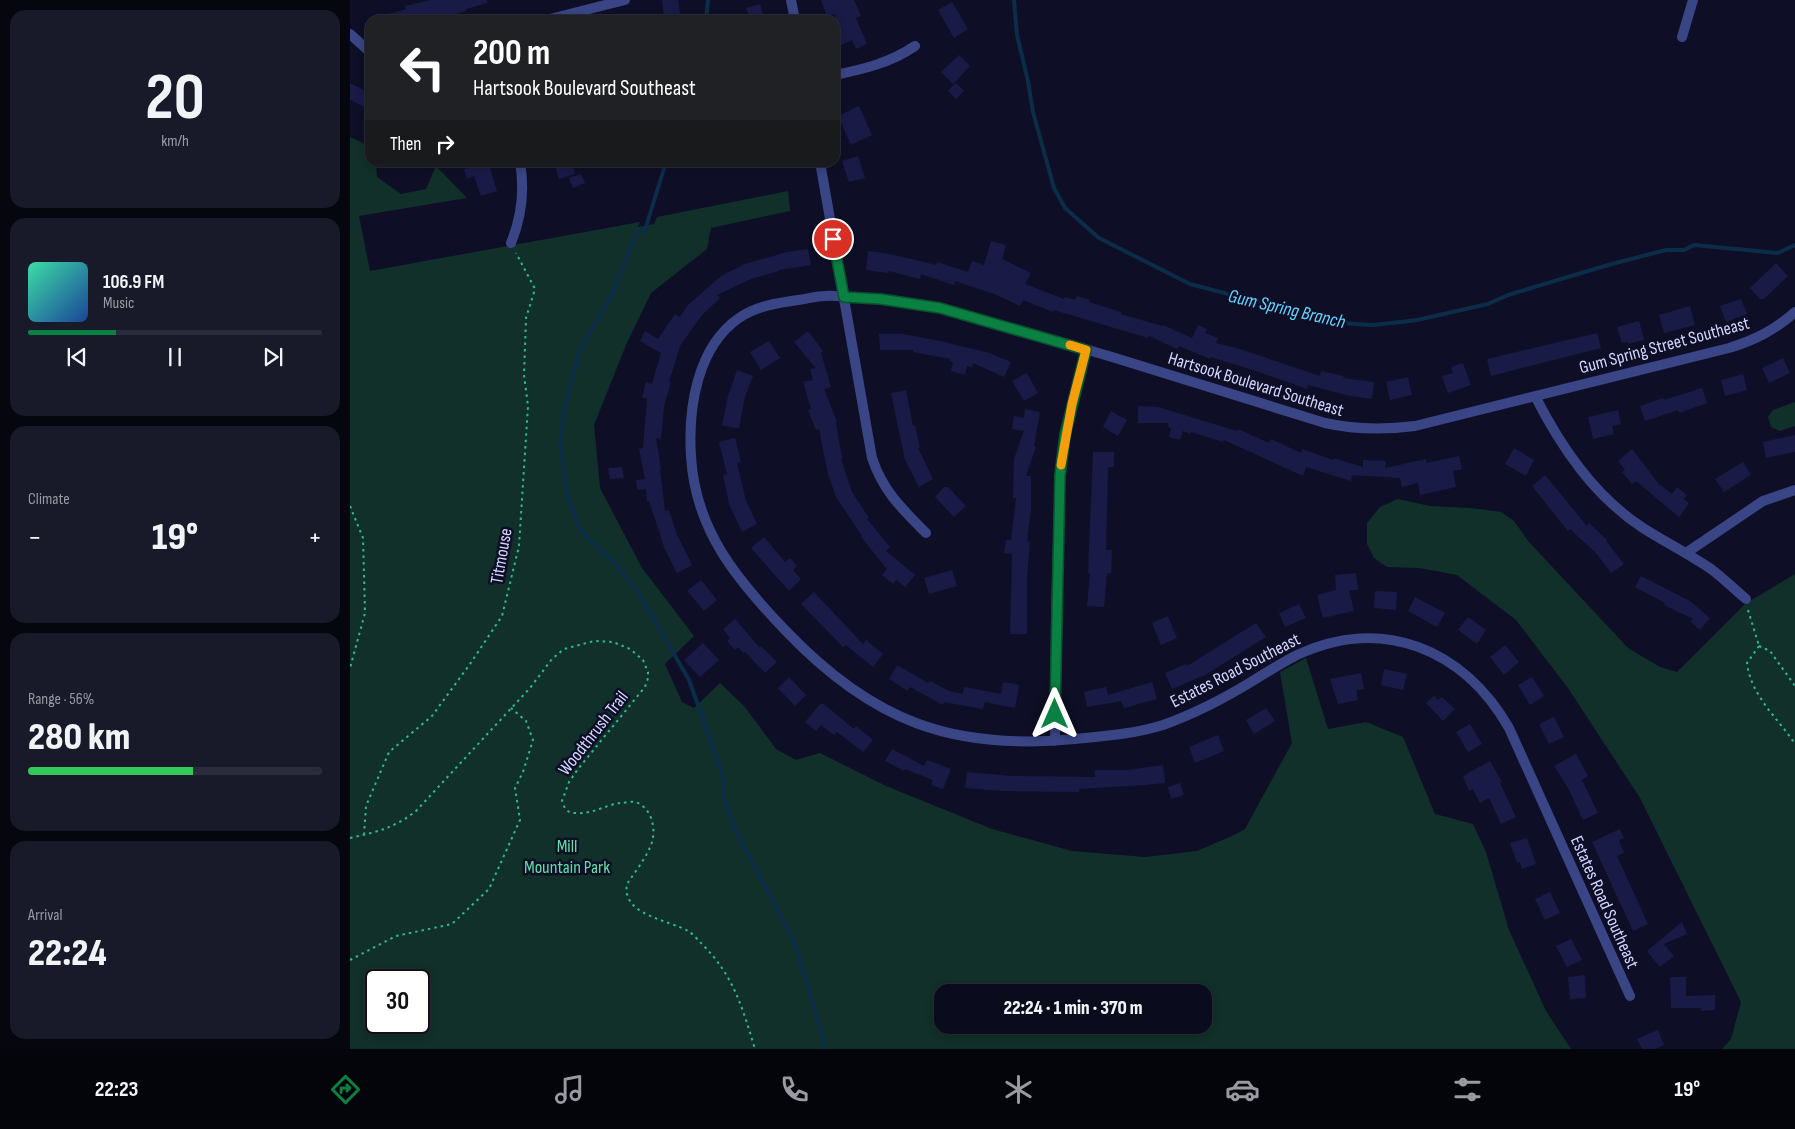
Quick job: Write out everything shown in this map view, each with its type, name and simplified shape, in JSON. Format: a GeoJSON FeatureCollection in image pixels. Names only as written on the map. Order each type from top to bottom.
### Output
{"type":"FeatureCollection","features":[{"type":"Feature","properties":{"kind":"street"},"geometry":{"type":"LineString","coordinates":[[566,15],[625,0]]}},
{"type":"Feature","properties":{"kind":"street"},"geometry":{"type":"LineString","coordinates":[[791,0],[794,15]]}},
{"type":"Feature","properties":{"kind":"street"},"geometry":{"type":"LineString","coordinates":[[1682,37],[1693,0]]}},
{"type":"Feature","properties":{"kind":"street"},"geometry":{"type":"LineString","coordinates":[[350,34],[365,48]]}},
{"type":"Feature","properties":{"kind":"street"},"geometry":{"type":"LineString","coordinates":[[840,74],[887,62],[915,46]]}},
{"type":"Feature","properties":{"kind":"street"},"geometry":{"type":"LineString","coordinates":[[511,243],[517,229],[523,197],[521,167]]}},
{"type":"Feature","properties":{"kind":"street"},"geometry":{"type":"LineString","coordinates":[[821,167],[872,458],[883,485],[894,500],[926,533]]}},
{"type":"Feature","properties":{"kind":"street","name":"Estates Road Southeast"},"geometry":{"type":"LineString","coordinates":[[844,297],[825,296],[769,304],[739,318],[726,329],[715,342],[702,369],[696,393],[690,446],[692,473],[706,525],[731,568],[760,603],[825,669],[853,691],[883,709],[916,724],[945,732],[999,741],[1055,741],[1130,734],[1160,726],[1190,715],[1218,701],[1292,657],[1312,648],[1333,642],[1372,638],[1415,644],[1439,655],[1475,682],[1503,716],[1630,996]]}},
{"type":"Feature","properties":{"kind":"street","name":"Hartsook Boulevard Southeast"},"geometry":{"type":"LineString","coordinates":[[844,297],[880,299],[940,308],[1086,350],[1325,423],[1344,427],[1386,430],[1414,426],[1535,396]]}},
{"type":"Feature","properties":{"kind":"street","name":"Gum Spring Street Southeast"},"geometry":{"type":"LineString","coordinates":[[1535,396],[1748,342],[1767,334],[1795,312]]}},
{"type":"Feature","properties":{"kind":"street"},"geometry":{"type":"LineString","coordinates":[[1055,741],[1060,475],[1065,435],[1086,350]]}},
{"type":"Feature","properties":{"kind":"street"},"geometry":{"type":"LineString","coordinates":[[1535,396],[1552,429],[1569,454],[1609,500],[1632,520],[1710,569],[1746,599]]}},
{"type":"Feature","properties":{"kind":"street"},"geometry":{"type":"LineString","coordinates":[[1686,553],[1764,501],[1795,490]]}},
{"type":"Feature","properties":{"kind":"path","name":"Titmouse"},"geometry":{"type":"LineString","coordinates":[[364,835],[366,806],[389,752],[432,716],[502,616],[519,546],[528,406],[524,375],[526,318],[535,290],[511,243]]}},
{"type":"Feature","properties":{"kind":"path"},"geometry":{"type":"LineString","coordinates":[[350,506],[363,538],[365,613],[350,668]]}},
{"type":"Feature","properties":{"kind":"path"},"geometry":{"type":"LineString","coordinates":[[1746,599],[1759,646]]}},
{"type":"Feature","properties":{"kind":"path","name":"Woodthrush Trail"},"geometry":{"type":"LineString","coordinates":[[350,838],[387,828],[401,822],[416,811],[530,688],[552,659],[564,649],[594,641],[613,642],[630,649],[643,660],[648,672],[645,687],[569,782],[562,801],[564,808],[576,814],[634,802],[644,808],[649,814],[654,833],[651,845],[627,884],[628,899],[640,911],[689,932],[708,951],[736,990],[755,1049]]}},
{"type":"Feature","properties":{"kind":"path"},"geometry":{"type":"LineString","coordinates":[[1759,646],[1770,651],[1795,686]]}},
{"type":"Feature","properties":{"kind":"path"},"geometry":{"type":"LineString","coordinates":[[1759,646],[1747,663],[1749,676],[1758,696],[1785,728],[1795,744]]}},
{"type":"Feature","properties":{"kind":"path"},"geometry":{"type":"LineString","coordinates":[[350,960],[396,936],[452,924],[489,889],[520,820],[515,788],[523,772],[533,740],[526,721],[511,708]]}},
{"type":"Feature","properties":{"kind":"green space","name":"Mill Mountain Park"},"geometry":{"type":"Polygon","coordinates":[[[350,137],[365,144],[365,167],[376,167],[377,177],[401,194],[426,189],[437,167],[467,198],[359,216],[370,271],[640,222],[638,227],[654,224],[657,217],[788,191],[790,211],[711,228],[707,249],[651,293],[626,345],[594,425],[600,488],[642,568],[694,636],[665,664],[682,702],[694,708],[720,683],[745,707],[776,749],[796,760],[820,753],[886,786],[992,829],[1072,851],[1145,857],[1197,851],[1245,829],[1292,743],[1280,672],[1306,658],[1328,729],[1366,722],[1403,737],[1435,814],[1473,824],[1486,852],[1509,930],[1546,1011],[1571,1049],[350,1049],[350,137]]]}},
{"type":"Feature","properties":{"kind":"green space"},"geometry":{"type":"Polygon","coordinates":[[[1795,402],[1795,426],[1780,431],[1771,427],[1768,417],[1773,410],[1795,402]]]}},
{"type":"Feature","properties":{"kind":"green space"},"geometry":{"type":"Polygon","coordinates":[[[1398,499],[1430,506],[1501,512],[1514,521],[1529,542],[1628,648],[1660,667],[1677,672],[1745,604],[1795,574],[1795,1049],[1722,1049],[1731,1039],[1741,1002],[1640,798],[1568,688],[1516,620],[1457,575],[1419,568],[1387,567],[1374,558],[1367,544],[1367,523],[1380,507],[1398,499]]]}},
{"type":"Feature","properties":{"kind":"building"},"geometry":{"type":"Polygon","coordinates":[[[430,0],[487,0],[487,3],[453,15],[385,15],[406,9],[405,6],[430,0]]]}},
{"type":"Feature","properties":{"kind":"building"},"geometry":{"type":"Polygon","coordinates":[[[662,0],[678,0],[680,15],[664,15],[662,0]]]}},
{"type":"Feature","properties":{"kind":"building"},"geometry":{"type":"Polygon","coordinates":[[[821,0],[854,0],[861,16],[856,18],[867,44],[856,49],[852,40],[840,46],[840,15],[826,15],[821,0]]]}},
{"type":"Feature","properties":{"kind":"building"},"geometry":{"type":"Polygon","coordinates":[[[952,2],[968,29],[954,38],[938,10],[952,2]]]}},
{"type":"Feature","properties":{"kind":"building"},"geometry":{"type":"Polygon","coordinates":[[[760,4],[763,15],[748,15],[746,8],[760,4]]]}},
{"type":"Feature","properties":{"kind":"building"},"geometry":{"type":"Polygon","coordinates":[[[959,55],[970,66],[953,84],[941,72],[959,55]]]}},
{"type":"Feature","properties":{"kind":"building"},"geometry":{"type":"Polygon","coordinates":[[[350,83],[365,90],[365,107],[350,100],[350,83]]]}},
{"type":"Feature","properties":{"kind":"building"},"geometry":{"type":"Polygon","coordinates":[[[956,83],[964,91],[956,99],[948,91],[956,83]]]}},
{"type":"Feature","properties":{"kind":"building"},"geometry":{"type":"Polygon","coordinates":[[[859,106],[872,135],[851,145],[840,120],[840,115],[859,106]]]}},
{"type":"Feature","properties":{"kind":"building"},"geometry":{"type":"Polygon","coordinates":[[[858,156],[865,178],[849,182],[842,161],[858,156]]]}},
{"type":"Feature","properties":{"kind":"building"},"geometry":{"type":"Polygon","coordinates":[[[490,167],[497,191],[481,196],[474,176],[467,179],[464,169],[490,167]]]}},
{"type":"Feature","properties":{"kind":"building"},"geometry":{"type":"Polygon","coordinates":[[[555,167],[573,167],[575,174],[559,179],[555,167]]]}},
{"type":"Feature","properties":{"kind":"building"},"geometry":{"type":"Polygon","coordinates":[[[581,174],[585,183],[573,188],[569,178],[581,174]]]}},
{"type":"Feature","properties":{"kind":"building"},"geometry":{"type":"Polygon","coordinates":[[[991,241],[1006,245],[1002,259],[1031,273],[1025,284],[1064,299],[1065,297],[1075,300],[1077,296],[1090,300],[1089,302],[1121,312],[1121,314],[1163,325],[1192,338],[1198,325],[1207,329],[1205,333],[1218,338],[1216,343],[1240,349],[1320,376],[1321,371],[1344,376],[1343,378],[1374,382],[1372,399],[1350,396],[1308,385],[1307,389],[1253,370],[1210,357],[1210,359],[1179,346],[1177,349],[1149,336],[1148,338],[1054,310],[1053,312],[1023,300],[1020,306],[994,294],[955,281],[954,285],[921,274],[920,279],[889,271],[888,273],[866,270],[868,251],[936,265],[937,262],[968,272],[972,261],[984,265],[991,241]]]}},
{"type":"Feature","properties":{"kind":"building"},"geometry":{"type":"Polygon","coordinates":[[[808,249],[811,265],[779,270],[751,279],[717,295],[720,298],[701,316],[680,346],[664,406],[661,439],[656,438],[665,511],[669,510],[677,535],[692,565],[677,573],[664,547],[649,501],[647,502],[646,489],[637,490],[636,480],[645,479],[639,449],[643,448],[647,399],[642,397],[646,382],[652,384],[661,353],[640,341],[645,331],[658,339],[675,314],[680,317],[687,306],[721,276],[745,264],[787,252],[808,249]]]}},
{"type":"Feature","properties":{"kind":"building"},"geometry":{"type":"Polygon","coordinates":[[[1776,263],[1788,276],[1764,299],[1760,299],[1750,288],[1776,263]]]}},
{"type":"Feature","properties":{"kind":"building"},"geometry":{"type":"Polygon","coordinates":[[[1741,299],[1747,314],[1726,322],[1720,306],[1741,299]]]}},
{"type":"Feature","properties":{"kind":"building"},"geometry":{"type":"Polygon","coordinates":[[[1690,306],[1695,325],[1664,333],[1659,315],[1690,306]]]}},
{"type":"Feature","properties":{"kind":"building"},"geometry":{"type":"Polygon","coordinates":[[[1639,321],[1644,340],[1629,344],[1628,342],[1622,343],[1617,327],[1639,321]]]}},
{"type":"Feature","properties":{"kind":"building"},"geometry":{"type":"Polygon","coordinates":[[[808,331],[823,351],[821,353],[831,387],[824,389],[837,422],[841,459],[852,492],[869,518],[867,519],[890,547],[886,551],[915,575],[905,587],[896,580],[893,584],[882,575],[887,569],[861,537],[836,497],[828,474],[819,429],[816,430],[808,410],[811,409],[803,382],[813,380],[810,369],[816,368],[794,342],[808,331]]]}},
{"type":"Feature","properties":{"kind":"building"},"geometry":{"type":"Polygon","coordinates":[[[1597,333],[1601,348],[1491,376],[1487,359],[1597,333]]]}},
{"type":"Feature","properties":{"kind":"building"},"geometry":{"type":"Polygon","coordinates":[[[879,334],[903,334],[940,341],[989,353],[1011,362],[1004,377],[973,363],[972,367],[967,366],[965,375],[951,371],[953,362],[950,359],[913,352],[914,350],[880,350],[879,334]]]}},
{"type":"Feature","properties":{"kind":"building"},"geometry":{"type":"Polygon","coordinates":[[[769,341],[780,358],[761,370],[750,352],[769,341]]]}},
{"type":"Feature","properties":{"kind":"building"},"geometry":{"type":"Polygon","coordinates":[[[1783,358],[1790,373],[1769,383],[1762,368],[1783,358]]]}},
{"type":"Feature","properties":{"kind":"building"},"geometry":{"type":"Polygon","coordinates":[[[1463,363],[1471,385],[1448,393],[1442,376],[1453,373],[1451,367],[1463,363]]]}},
{"type":"Feature","properties":{"kind":"building"},"geometry":{"type":"Polygon","coordinates":[[[737,370],[753,376],[745,397],[739,428],[735,428],[722,425],[728,396],[737,370]]]}},
{"type":"Feature","properties":{"kind":"building"},"geometry":{"type":"Polygon","coordinates":[[[1027,373],[1038,393],[1024,401],[1012,381],[1027,373]]]}},
{"type":"Feature","properties":{"kind":"building"},"geometry":{"type":"Polygon","coordinates":[[[1743,374],[1747,390],[1725,396],[1721,380],[1743,374]]]}},
{"type":"Feature","properties":{"kind":"building"},"geometry":{"type":"Polygon","coordinates":[[[1408,377],[1412,395],[1390,400],[1386,382],[1408,377]]]}},
{"type":"Feature","properties":{"kind":"building"},"geometry":{"type":"Polygon","coordinates":[[[1702,388],[1707,403],[1679,413],[1678,410],[1645,421],[1640,406],[1702,388]]]}},
{"type":"Feature","properties":{"kind":"building"},"geometry":{"type":"Polygon","coordinates":[[[906,390],[913,426],[915,425],[920,448],[918,448],[933,479],[919,487],[905,460],[891,393],[906,390]]]}},
{"type":"Feature","properties":{"kind":"building"},"geometry":{"type":"Polygon","coordinates":[[[1138,406],[1158,407],[1237,431],[1238,429],[1269,443],[1271,439],[1301,453],[1302,449],[1333,460],[1333,458],[1363,467],[1363,460],[1386,461],[1385,468],[1426,459],[1426,463],[1459,456],[1462,469],[1453,471],[1456,487],[1420,495],[1418,483],[1402,487],[1400,478],[1352,475],[1351,481],[1306,467],[1303,476],[1224,440],[1223,442],[1183,431],[1180,440],[1169,437],[1171,428],[1168,427],[1169,423],[1138,423],[1138,406]]]}},
{"type":"Feature","properties":{"kind":"building"},"geometry":{"type":"Polygon","coordinates":[[[1025,409],[1040,412],[1034,446],[1036,447],[1026,476],[1031,476],[1031,510],[1027,541],[1030,542],[1027,578],[1027,634],[1010,634],[1012,554],[1004,553],[1006,540],[1011,540],[1016,498],[1013,498],[1014,459],[1024,431],[1012,429],[1014,416],[1024,418],[1025,409]]]}},
{"type":"Feature","properties":{"kind":"building"},"geometry":{"type":"Polygon","coordinates":[[[1618,410],[1621,424],[1612,426],[1614,434],[1593,439],[1588,417],[1618,410]]]}},
{"type":"Feature","properties":{"kind":"building"},"geometry":{"type":"Polygon","coordinates":[[[1111,411],[1127,420],[1118,436],[1103,427],[1111,411]]]}},
{"type":"Feature","properties":{"kind":"building"},"geometry":{"type":"Polygon","coordinates":[[[1795,435],[1795,452],[1766,458],[1763,442],[1795,435]]]}},
{"type":"Feature","properties":{"kind":"building"},"geometry":{"type":"Polygon","coordinates":[[[735,438],[741,462],[737,463],[746,501],[757,524],[742,532],[729,504],[723,475],[727,474],[719,442],[735,438]]]}},
{"type":"Feature","properties":{"kind":"building"},"geometry":{"type":"Polygon","coordinates":[[[1514,448],[1534,460],[1526,476],[1505,464],[1514,448]]]}},
{"type":"Feature","properties":{"kind":"building"},"geometry":{"type":"Polygon","coordinates":[[[1632,449],[1659,484],[1672,494],[1677,487],[1687,495],[1684,499],[1689,503],[1679,517],[1636,481],[1632,484],[1622,472],[1625,470],[1618,461],[1632,449]]]}},
{"type":"Feature","properties":{"kind":"building"},"geometry":{"type":"Polygon","coordinates":[[[1093,452],[1114,452],[1114,467],[1108,467],[1106,550],[1112,550],[1111,574],[1107,573],[1104,607],[1087,606],[1090,573],[1088,573],[1093,452]]]}},
{"type":"Feature","properties":{"kind":"building"},"geometry":{"type":"Polygon","coordinates":[[[1743,462],[1751,475],[1724,492],[1715,479],[1743,462]]]}},
{"type":"Feature","properties":{"kind":"building"},"geometry":{"type":"Polygon","coordinates":[[[622,467],[624,478],[610,479],[608,468],[622,467]]]}},
{"type":"Feature","properties":{"kind":"building"},"geometry":{"type":"Polygon","coordinates":[[[1545,475],[1587,526],[1589,523],[1607,540],[1624,564],[1611,573],[1596,553],[1570,529],[1568,531],[1532,486],[1545,475]]]}},
{"type":"Feature","properties":{"kind":"building"},"geometry":{"type":"Polygon","coordinates":[[[944,487],[948,487],[966,506],[954,517],[935,497],[944,487]]]}},
{"type":"Feature","properties":{"kind":"building"},"geometry":{"type":"Polygon","coordinates":[[[764,537],[785,562],[790,558],[797,566],[793,570],[801,579],[789,591],[751,548],[764,537]]]}},
{"type":"Feature","properties":{"kind":"building"},"geometry":{"type":"Polygon","coordinates":[[[952,570],[957,586],[929,594],[924,578],[952,570]]]}},
{"type":"Feature","properties":{"kind":"building"},"geometry":{"type":"Polygon","coordinates":[[[1356,573],[1358,590],[1349,590],[1354,611],[1323,618],[1317,595],[1336,590],[1335,575],[1356,573]]]}},
{"type":"Feature","properties":{"kind":"building"},"geometry":{"type":"Polygon","coordinates":[[[1641,576],[1690,601],[1710,618],[1700,630],[1690,621],[1693,619],[1664,605],[1665,603],[1635,587],[1641,576]]]}},
{"type":"Feature","properties":{"kind":"building"},"geometry":{"type":"Polygon","coordinates":[[[701,580],[717,600],[704,611],[687,591],[701,580]]]}},
{"type":"Feature","properties":{"kind":"building"},"geometry":{"type":"Polygon","coordinates":[[[1375,591],[1397,592],[1396,610],[1374,608],[1375,591]]]}},
{"type":"Feature","properties":{"kind":"building"},"geometry":{"type":"Polygon","coordinates":[[[814,592],[863,644],[866,640],[883,654],[873,667],[846,645],[843,647],[801,604],[814,592]]]}},
{"type":"Feature","properties":{"kind":"building"},"geometry":{"type":"Polygon","coordinates":[[[1415,597],[1445,613],[1437,627],[1408,611],[1415,597]]]}},
{"type":"Feature","properties":{"kind":"building"},"geometry":{"type":"Polygon","coordinates":[[[1299,604],[1306,618],[1285,627],[1279,613],[1299,604]]]}},
{"type":"Feature","properties":{"kind":"building"},"geometry":{"type":"Polygon","coordinates":[[[1168,616],[1177,638],[1161,645],[1152,623],[1168,616]]]}},
{"type":"Feature","properties":{"kind":"building"},"geometry":{"type":"Polygon","coordinates":[[[1468,617],[1486,630],[1477,644],[1458,630],[1468,617]]]}},
{"type":"Feature","properties":{"kind":"building"},"geometry":{"type":"Polygon","coordinates":[[[735,619],[760,648],[761,646],[777,662],[765,673],[745,652],[743,653],[738,647],[735,650],[727,641],[730,638],[723,629],[735,619]]]}},
{"type":"Feature","properties":{"kind":"building"},"geometry":{"type":"Polygon","coordinates":[[[1256,623],[1266,637],[1205,675],[1172,689],[1165,673],[1186,664],[1187,666],[1256,623]]]}},
{"type":"Feature","properties":{"kind":"building"},"geometry":{"type":"Polygon","coordinates":[[[703,643],[719,660],[700,677],[684,660],[703,643]]]}},
{"type":"Feature","properties":{"kind":"building"},"geometry":{"type":"Polygon","coordinates":[[[1505,645],[1519,662],[1504,675],[1490,657],[1505,645]]]}},
{"type":"Feature","properties":{"kind":"building"},"geometry":{"type":"Polygon","coordinates":[[[897,665],[928,683],[930,681],[949,691],[963,694],[964,687],[1001,694],[1003,682],[1019,685],[1015,708],[985,702],[983,709],[944,702],[943,705],[910,687],[908,691],[889,679],[897,665]]]}},
{"type":"Feature","properties":{"kind":"building"},"geometry":{"type":"Polygon","coordinates":[[[1384,669],[1407,674],[1403,690],[1381,685],[1384,669]]]}},
{"type":"Feature","properties":{"kind":"building"},"geometry":{"type":"Polygon","coordinates":[[[1361,673],[1364,689],[1356,690],[1358,700],[1338,704],[1330,679],[1361,673]]]}},
{"type":"Feature","properties":{"kind":"building"},"geometry":{"type":"Polygon","coordinates":[[[789,677],[806,695],[795,706],[778,688],[789,677]]]}},
{"type":"Feature","properties":{"kind":"building"},"geometry":{"type":"Polygon","coordinates":[[[1532,677],[1544,696],[1530,705],[1518,685],[1532,677]]]}},
{"type":"Feature","properties":{"kind":"building"},"geometry":{"type":"Polygon","coordinates":[[[1152,682],[1157,699],[1124,708],[1121,701],[1087,707],[1084,692],[1106,687],[1108,695],[1152,682]]]}},
{"type":"Feature","properties":{"kind":"building"},"geometry":{"type":"Polygon","coordinates":[[[1434,696],[1438,700],[1442,697],[1455,709],[1443,721],[1426,703],[1434,696]]]}},
{"type":"Feature","properties":{"kind":"building"},"geometry":{"type":"Polygon","coordinates":[[[820,704],[824,704],[854,729],[856,726],[873,740],[863,752],[837,732],[834,735],[821,725],[816,731],[805,722],[820,704]]]}},
{"type":"Feature","properties":{"kind":"building"},"geometry":{"type":"Polygon","coordinates":[[[1266,708],[1275,721],[1254,734],[1246,720],[1266,708]]]}},
{"type":"Feature","properties":{"kind":"building"},"geometry":{"type":"Polygon","coordinates":[[[1554,717],[1564,737],[1549,744],[1539,724],[1554,717]]]}},
{"type":"Feature","properties":{"kind":"building"},"geometry":{"type":"Polygon","coordinates":[[[1470,724],[1482,744],[1468,752],[1456,732],[1470,724]]]}},
{"type":"Feature","properties":{"kind":"building"},"geometry":{"type":"Polygon","coordinates":[[[1218,735],[1224,751],[1195,763],[1189,747],[1218,735]]]}},
{"type":"Feature","properties":{"kind":"building"},"geometry":{"type":"Polygon","coordinates":[[[892,749],[924,766],[927,760],[951,769],[943,789],[931,785],[933,780],[905,769],[904,771],[885,761],[892,749]]]}},
{"type":"Feature","properties":{"kind":"building"},"geometry":{"type":"Polygon","coordinates":[[[1576,754],[1588,776],[1582,780],[1598,813],[1583,820],[1568,788],[1554,766],[1576,754]]]}},
{"type":"Feature","properties":{"kind":"building"},"geometry":{"type":"Polygon","coordinates":[[[1490,761],[1502,782],[1500,783],[1516,817],[1501,824],[1489,798],[1480,803],[1473,789],[1469,791],[1463,776],[1490,761]]]}},
{"type":"Feature","properties":{"kind":"building"},"geometry":{"type":"Polygon","coordinates":[[[1163,765],[1165,783],[1079,789],[1079,792],[1004,791],[965,788],[967,772],[1012,776],[1095,777],[1095,770],[1127,770],[1163,765]]]}},
{"type":"Feature","properties":{"kind":"building"},"geometry":{"type":"Polygon","coordinates":[[[1180,783],[1184,795],[1171,799],[1168,787],[1180,783]]]}},
{"type":"Feature","properties":{"kind":"building"},"geometry":{"type":"Polygon","coordinates":[[[1620,829],[1624,838],[1619,840],[1624,853],[1617,856],[1648,924],[1633,931],[1592,842],[1620,829]]]}},
{"type":"Feature","properties":{"kind":"building"},"geometry":{"type":"Polygon","coordinates":[[[1527,838],[1536,864],[1522,869],[1520,862],[1517,863],[1510,843],[1527,838]]]}},
{"type":"Feature","properties":{"kind":"building"},"geometry":{"type":"Polygon","coordinates":[[[1550,892],[1560,913],[1545,920],[1535,899],[1550,892]]]}},
{"type":"Feature","properties":{"kind":"building"},"geometry":{"type":"Polygon","coordinates":[[[1682,922],[1687,934],[1664,944],[1674,956],[1660,967],[1647,951],[1682,922]]]}},
{"type":"Feature","properties":{"kind":"building"},"geometry":{"type":"Polygon","coordinates":[[[1571,939],[1582,960],[1567,967],[1556,946],[1571,939]]]}},
{"type":"Feature","properties":{"kind":"building"},"geometry":{"type":"Polygon","coordinates":[[[1585,975],[1586,998],[1570,999],[1568,977],[1585,975]]]}},
{"type":"Feature","properties":{"kind":"building"},"geometry":{"type":"Polygon","coordinates":[[[1670,977],[1686,977],[1686,996],[1715,995],[1715,1010],[1701,1011],[1701,1008],[1671,1008],[1670,977]]]}},
{"type":"Feature","properties":{"kind":"building"},"geometry":{"type":"Polygon","coordinates":[[[1658,1030],[1664,1045],[1655,1049],[1642,1049],[1637,1039],[1658,1030]]]}},
{"type":"Feature","properties":{"kind":"waterway"},"geometry":{"type":"LineString","coordinates":[[706,15],[708,0]]}},
{"type":"Feature","properties":{"kind":"waterway","name":"Gum Spring Branch"},"geometry":{"type":"LineString","coordinates":[[1014,0],[1017,35],[1033,112],[1054,188],[1065,208],[1099,238],[1190,284],[1339,323],[1374,325],[1417,320],[1488,304],[1508,295],[1666,250],[1684,250],[1694,245],[1778,253],[1795,245]]}},
{"type":"Feature","properties":{"kind":"waterway"},"geometry":{"type":"LineString","coordinates":[[664,167],[645,230],[636,234],[612,294],[579,352],[565,406],[560,445],[568,498],[581,531],[614,563],[637,590],[689,680],[722,772],[724,797],[737,833],[795,944],[823,1038],[823,1049]]}},
{"type":"Feature","properties":{"kind":"slow traffic"},"geometry":{"type":"LineString","coordinates":[[1061,465],[1065,435],[1086,350],[1070,345]]}},
{"type":"Feature","properties":{"kind":"route"},"geometry":{"type":"LineString","coordinates":[[833,239],[844,297],[880,299],[940,308],[1086,350],[1065,435],[1060,475],[1055,714]]}}]}
